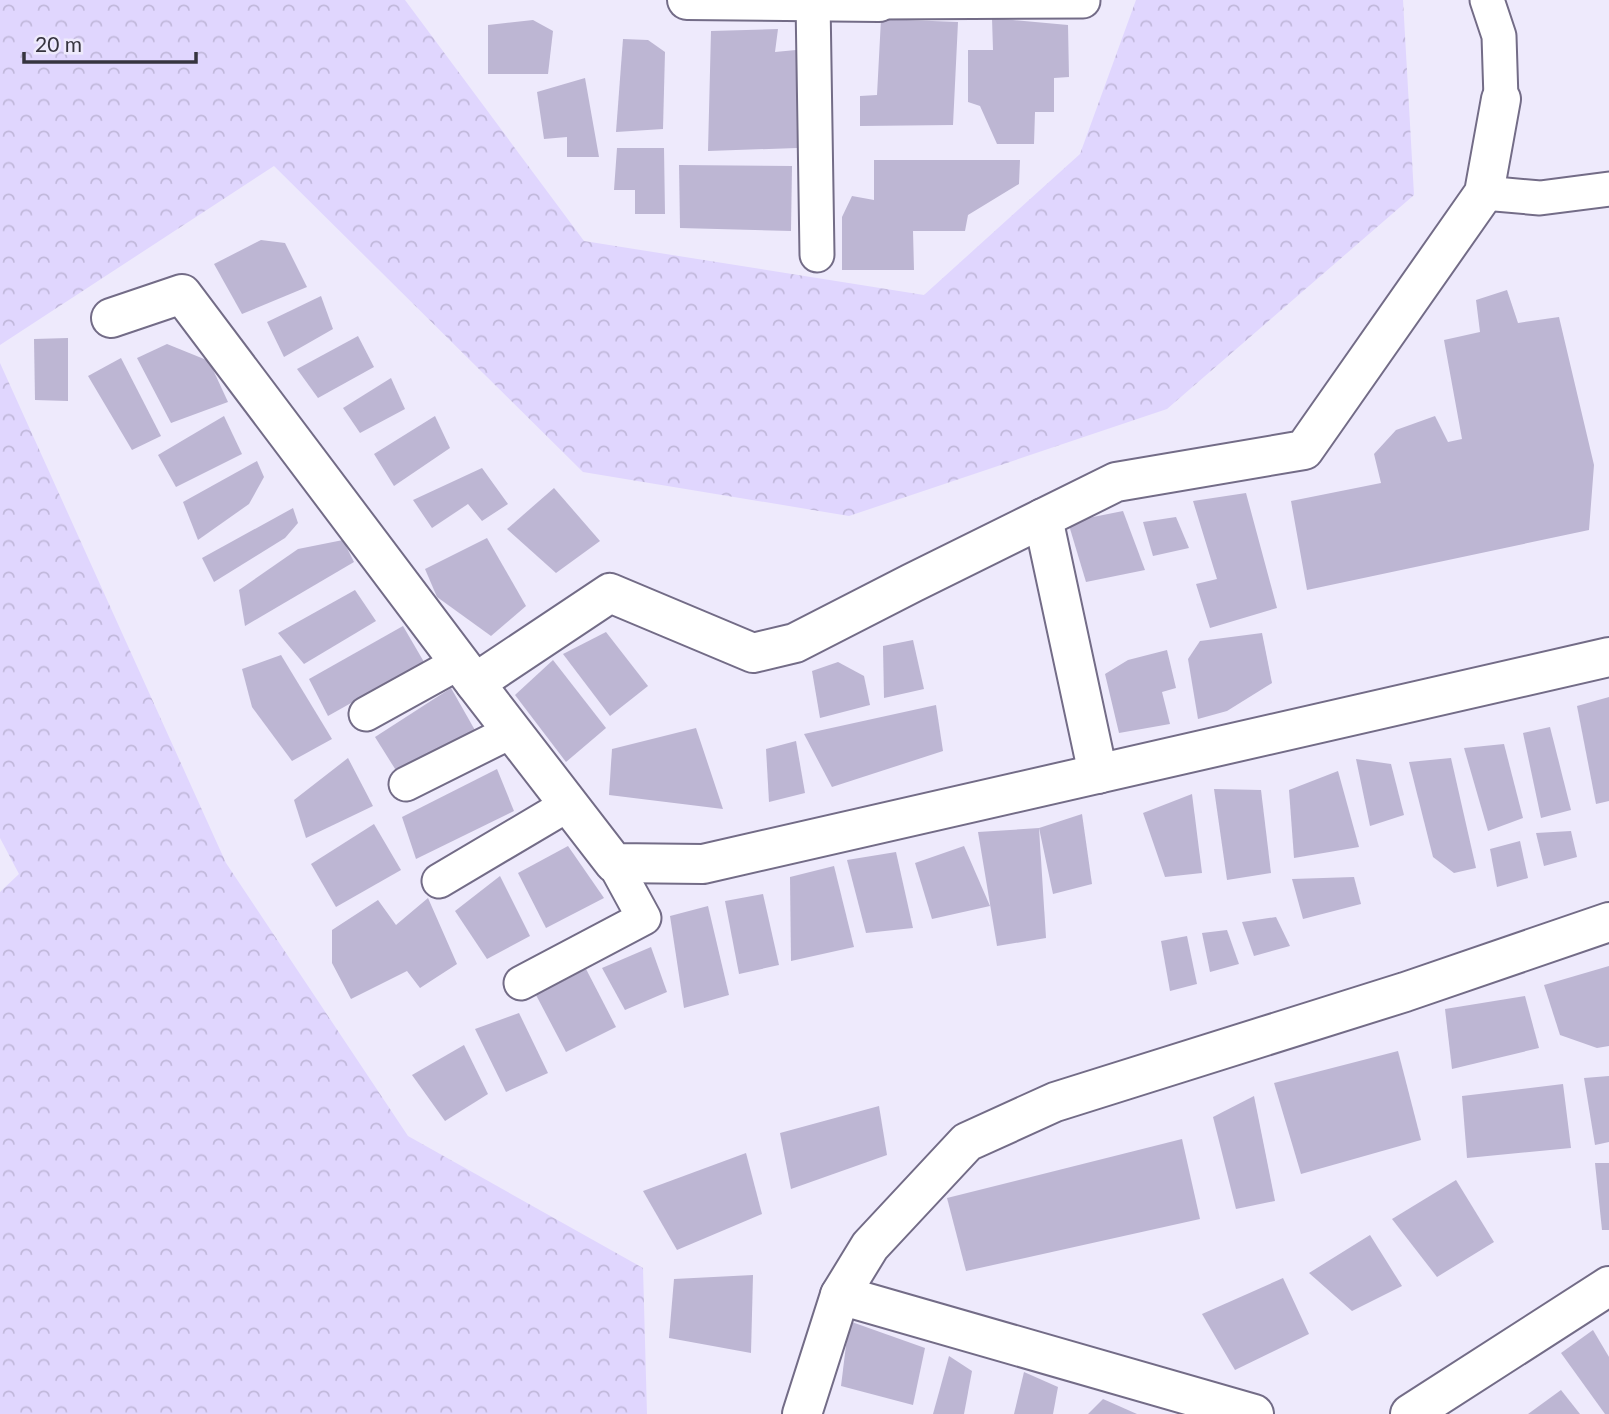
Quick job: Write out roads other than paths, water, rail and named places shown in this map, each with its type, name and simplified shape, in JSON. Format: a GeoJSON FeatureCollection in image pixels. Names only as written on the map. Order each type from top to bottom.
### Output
{"type":"FeatureCollection","features":[{"type":"Feature","properties":{"kind":"street"},"geometry":{"type":"LineString","coordinates":[[687,0],[879,1]]}},
{"type":"Feature","properties":{"kind":"street"},"geometry":{"type":"LineString","coordinates":[[467,673],[610,593],[753,653],[795,643],[1116,482],[1304,450],[1484,193],[1501,99]]}},
{"type":"Feature","properties":{"kind":"street"},"geometry":{"type":"LineString","coordinates":[[111,318],[182,294],[467,673],[614,863],[703,864],[1609,657]]}},
{"type":"Feature","properties":{"kind":"street"},"geometry":{"type":"LineString","coordinates":[[1043,518],[1098,774]]}},
{"type":"Feature","properties":{"kind":"street"},"geometry":{"type":"LineString","coordinates":[[802,1414],[840,1295],[870,1246],[967,1142],[1055,1102],[1405,992],[1609,922]]}},
{"type":"Feature","properties":{"kind":"street"},"geometry":{"type":"LineString","coordinates":[[1410,1414],[1609,1286]]}},
{"type":"Feature","properties":{"kind":"street"},"geometry":{"type":"LineString","coordinates":[[840,1295],[1254,1414]]}},
{"type":"Feature","properties":{"kind":"lane"},"geometry":{"type":"LineString","coordinates":[[1487,0],[1499,36],[1501,99]]}},
{"type":"Feature","properties":{"kind":"lane"},"geometry":{"type":"LineString","coordinates":[[813,1],[817,255]]}},
{"type":"Feature","properties":{"kind":"lane"},"geometry":{"type":"LineString","coordinates":[[879,1],[1083,1]]}},
{"type":"Feature","properties":{"kind":"lane"},"geometry":{"type":"LineString","coordinates":[[1484,193],[1540,198],[1609,189]]}},
{"type":"Feature","properties":{"kind":"lane"},"geometry":{"type":"LineString","coordinates":[[366,714],[467,673]]}},
{"type":"Feature","properties":{"kind":"lane"},"geometry":{"type":"LineString","coordinates":[[406,784],[512,731]]}},
{"type":"Feature","properties":{"kind":"lane"},"geometry":{"type":"LineString","coordinates":[[439,881],[569,804]]}},
{"type":"Feature","properties":{"kind":"lane"},"geometry":{"type":"LineString","coordinates":[[521,983],[644,918],[614,863]]}}]}
